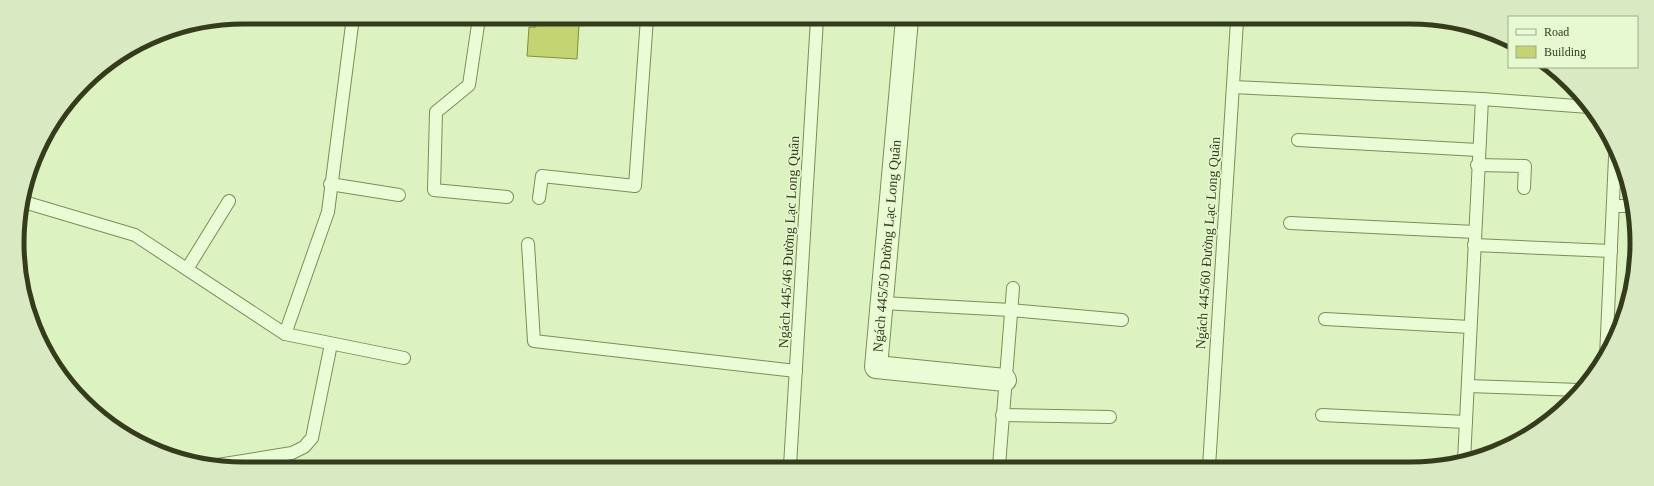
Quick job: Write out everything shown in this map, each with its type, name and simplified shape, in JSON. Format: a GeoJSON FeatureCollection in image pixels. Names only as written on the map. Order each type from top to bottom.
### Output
{"type":"FeatureCollection","features":[{"type":"Feature","properties":{"kind":"street","name":"Ngách 445/50 Đường Lạc Long Quân"},"geometry":{"type":"LineString","coordinates":[[908,24],[876,367],[1005,380]]}},
{"type":"Feature","properties":{"kind":"lane"},"geometry":{"type":"LineString","coordinates":[[285,334],[328,212],[330,184],[352,24]]}},
{"type":"Feature","properties":{"kind":"lane"},"geometry":{"type":"LineString","coordinates":[[478,24],[469,85],[436,112],[434,190],[508,197]]}},
{"type":"Feature","properties":{"kind":"lane"},"geometry":{"type":"LineString","coordinates":[[539,198],[542,176],[635,186],[647,24]]}},
{"type":"Feature","properties":{"kind":"lane","name":"Ngách 445/46 Đường Lạc Long Quân"},"geometry":{"type":"LineString","coordinates":[[790,462],[817,24]]}},
{"type":"Feature","properties":{"kind":"lane","name":"Ngách 445/60 Đường Lạc Long Quân"},"geometry":{"type":"LineString","coordinates":[[1209,462],[1237,24]]}},
{"type":"Feature","properties":{"kind":"lane"},"geometry":{"type":"LineString","coordinates":[[1233,87],[1582,107]]}},
{"type":"Feature","properties":{"kind":"lane"},"geometry":{"type":"LineString","coordinates":[[1464,456],[1477,165],[1482,100]]}},
{"type":"Feature","properties":{"kind":"lane"},"geometry":{"type":"LineString","coordinates":[[1298,140],[1478,150]]}},
{"type":"Feature","properties":{"kind":"lane"},"geometry":{"type":"LineString","coordinates":[[1607,340],[1615,164]]}},
{"type":"Feature","properties":{"kind":"lane"},"geometry":{"type":"LineString","coordinates":[[1477,165],[1526,166],[1524,188]]}},
{"type":"Feature","properties":{"kind":"lane"},"geometry":{"type":"LineString","coordinates":[[330,184],[399,195]]}},
{"type":"Feature","properties":{"kind":"lane"},"geometry":{"type":"LineString","coordinates":[[187,269],[229,201]]}},
{"type":"Feature","properties":{"kind":"lane"},"geometry":{"type":"LineString","coordinates":[[28,203],[135,235],[285,334],[404,358]]}},
{"type":"Feature","properties":{"kind":"lane"},"geometry":{"type":"LineString","coordinates":[[1613,206],[1627,206]]}},
{"type":"Feature","properties":{"kind":"lane"},"geometry":{"type":"LineString","coordinates":[[1290,223],[1611,251]]}},
{"type":"Feature","properties":{"kind":"lane"},"geometry":{"type":"LineString","coordinates":[[528,244],[534,341],[796,371]]}},
{"type":"Feature","properties":{"kind":"lane"},"geometry":{"type":"LineString","coordinates":[[999,462],[1013,288]]}},
{"type":"Feature","properties":{"kind":"lane"},"geometry":{"type":"LineString","coordinates":[[882,303],[1011,310],[1122,320]]}},
{"type":"Feature","properties":{"kind":"lane"},"geometry":{"type":"LineString","coordinates":[[1325,319],[1470,326]]}},
{"type":"Feature","properties":{"kind":"lane"},"geometry":{"type":"LineString","coordinates":[[245,462],[292,453],[304,447],[312,438],[331,344]]}},
{"type":"Feature","properties":{"kind":"lane"},"geometry":{"type":"LineString","coordinates":[[1468,386],[1573,390]]}},
{"type":"Feature","properties":{"kind":"lane"},"geometry":{"type":"LineString","coordinates":[[1002,415],[1110,417]]}},
{"type":"Feature","properties":{"kind":"lane"},"geometry":{"type":"LineString","coordinates":[[1322,415],[1466,422]]}},
{"type":"Feature","properties":{"kind":"building"},"geometry":{"type":"Polygon","coordinates":[[[536,24],[579,24],[577,59],[527,56],[529,27],[536,27],[536,24]]]}}]}
